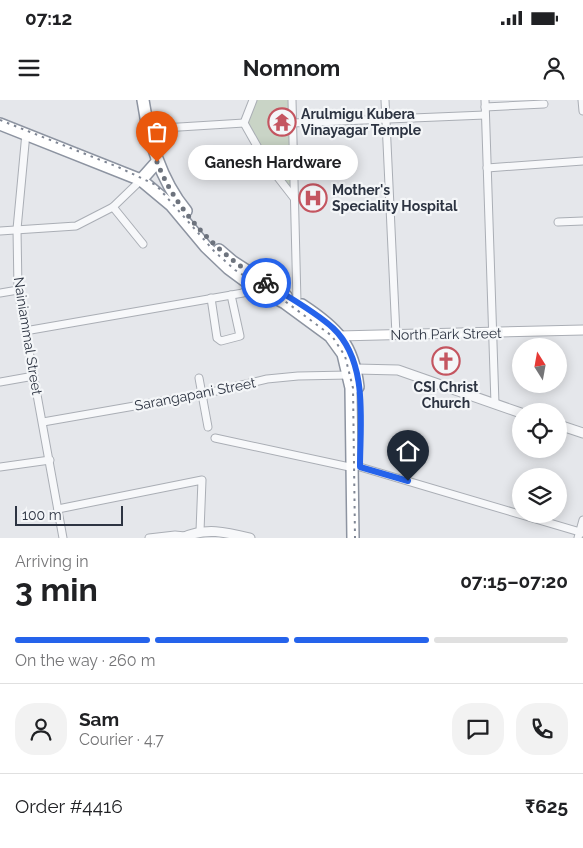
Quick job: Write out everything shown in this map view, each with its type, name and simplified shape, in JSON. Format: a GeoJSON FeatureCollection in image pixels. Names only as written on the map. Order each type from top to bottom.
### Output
{"type":"FeatureCollection","features":[{"type":"Feature","properties":{"kind":"highway"},"geometry":{"type":"LineString","coordinates":[[143,100],[147,129],[157,162],[178,202],[212,244],[233,262],[297,302],[334,329],[351,352],[352,372],[360,411],[352,538]]}},
{"type":"Feature","properties":{"kind":"highway"},"geometry":{"type":"LineString","coordinates":[[0,124],[141,180],[171,205],[206,247],[228,268],[251,285],[285,303],[330,336],[343,354],[352,372]]}},
{"type":"Feature","properties":{"kind":"highway"},"geometry":{"type":"LineString","coordinates":[[141,180],[157,162]]}},
{"type":"Feature","properties":{"kind":"highway"},"geometry":{"type":"LineString","coordinates":[[357,468],[359,538]]}},
{"type":"Feature","properties":{"kind":"main road","name":"North Park Street"},"geometry":{"type":"LineString","coordinates":[[339,336],[583,330]]}},
{"type":"Feature","properties":{"kind":"street"},"geometry":{"type":"LineString","coordinates":[[244,124],[253,100]]}},
{"type":"Feature","properties":{"kind":"street"},"geometry":{"type":"LineString","coordinates":[[292,100],[297,302]]}},
{"type":"Feature","properties":{"kind":"street"},"geometry":{"type":"LineString","coordinates":[[385,100],[396,334]]}},
{"type":"Feature","properties":{"kind":"street"},"geometry":{"type":"LineString","coordinates":[[582,100],[583,111]]}},
{"type":"Feature","properties":{"kind":"street"},"geometry":{"type":"LineString","coordinates":[[495,404],[485,103],[544,104]]}},
{"type":"Feature","properties":{"kind":"street"},"geometry":{"type":"LineString","coordinates":[[292,123],[485,115]]}},
{"type":"Feature","properties":{"kind":"street"},"geometry":{"type":"LineString","coordinates":[[147,129],[244,124]]}},
{"type":"Feature","properties":{"kind":"street"},"geometry":{"type":"LineString","coordinates":[[244,124],[266,162],[294,199]]}},
{"type":"Feature","properties":{"kind":"street","name":"Nainiammal Street"},"geometry":{"type":"LineString","coordinates":[[26,133],[17,229],[18,290],[63,538]]}},
{"type":"Feature","properties":{"kind":"street"},"geometry":{"type":"LineString","coordinates":[[486,168],[583,162]]}},
{"type":"Feature","properties":{"kind":"street"},"geometry":{"type":"LineString","coordinates":[[0,231],[76,226],[113,207],[141,180]]}},
{"type":"Feature","properties":{"kind":"street"},"geometry":{"type":"LineString","coordinates":[[113,207],[143,244]]}},
{"type":"Feature","properties":{"kind":"street"},"geometry":{"type":"LineString","coordinates":[[558,222],[583,220]]}},
{"type":"Feature","properties":{"kind":"street"},"geometry":{"type":"LineString","coordinates":[[25,331],[231,295],[243,292],[251,285]]}},
{"type":"Feature","properties":{"kind":"street"},"geometry":{"type":"LineString","coordinates":[[0,293],[18,290]]}},
{"type":"Feature","properties":{"kind":"street"},"geometry":{"type":"LineString","coordinates":[[211,298],[217,338],[221,341],[240,336],[231,295]]}},
{"type":"Feature","properties":{"kind":"street"},"geometry":{"type":"LineString","coordinates":[[352,372],[398,370],[512,410]]}},
{"type":"Feature","properties":{"kind":"street","name":"Sarangapani Street"},"geometry":{"type":"LineString","coordinates":[[43,422],[203,394],[267,380],[352,372]]}},
{"type":"Feature","properties":{"kind":"street"},"geometry":{"type":"LineString","coordinates":[[0,382],[34,376]]}},
{"type":"Feature","properties":{"kind":"street"},"geometry":{"type":"LineString","coordinates":[[199,378],[208,427]]}},
{"type":"Feature","properties":{"kind":"street"},"geometry":{"type":"LineString","coordinates":[[567,428],[583,433]]}},
{"type":"Feature","properties":{"kind":"street"},"geometry":{"type":"LineString","coordinates":[[215,438],[357,468],[580,534],[583,520]]}},
{"type":"Feature","properties":{"kind":"street"},"geometry":{"type":"LineString","coordinates":[[0,467],[50,460]]}},
{"type":"Feature","properties":{"kind":"street"},"geometry":{"type":"LineString","coordinates":[[58,510],[202,480],[200,531]]}},
{"type":"Feature","properties":{"kind":"street"},"geometry":{"type":"LineString","coordinates":[[149,538],[175,535],[184,537],[200,531],[224,532],[250,538]]}},
{"type":"Feature","properties":{"kind":"green space"},"geometry":{"type":"Polygon","coordinates":[[[255,100],[289,100],[290,116],[273,116],[274,128],[290,128],[291,192],[267,161],[247,122],[255,100]]]}},
{"type":"Feature","properties":{"kind":"railway"},"geometry":{"type":"LineString","coordinates":[[0,120],[118,167],[156,185],[214,251],[235,270],[282,299],[332,336],[345,356],[353,388],[355,538]]}},
{"type":"Feature","properties":{"kind":"way so far"},"geometry":{"type":"LineString","coordinates":[[157,162],[178,202],[212,244],[233,262],[266,283]]}},
{"type":"Feature","properties":{"kind":"place","name":"Arulmigu Kubera Vinayagar Temple"},"geometry":{"type":"Point","coordinates":[282,122]}},
{"type":"Feature","properties":{"kind":"place","name":"Ganesh Hardware"},"geometry":{"type":"Point","coordinates":[157,162]}},
{"type":"Feature","properties":{"kind":"place","name":"Mother's Speciality Hospital"},"geometry":{"type":"Point","coordinates":[313,198]}},
{"type":"Feature","properties":{"kind":"place","name":"CSI Christ Church"},"geometry":{"type":"Point","coordinates":[446,361]}},
{"type":"Feature","properties":{"kind":"route"},"geometry":{"type":"LineString","coordinates":[[266,283],[315,314],[334,329],[351,352],[356,369],[360,411],[360,467],[408,481]]}}]}
